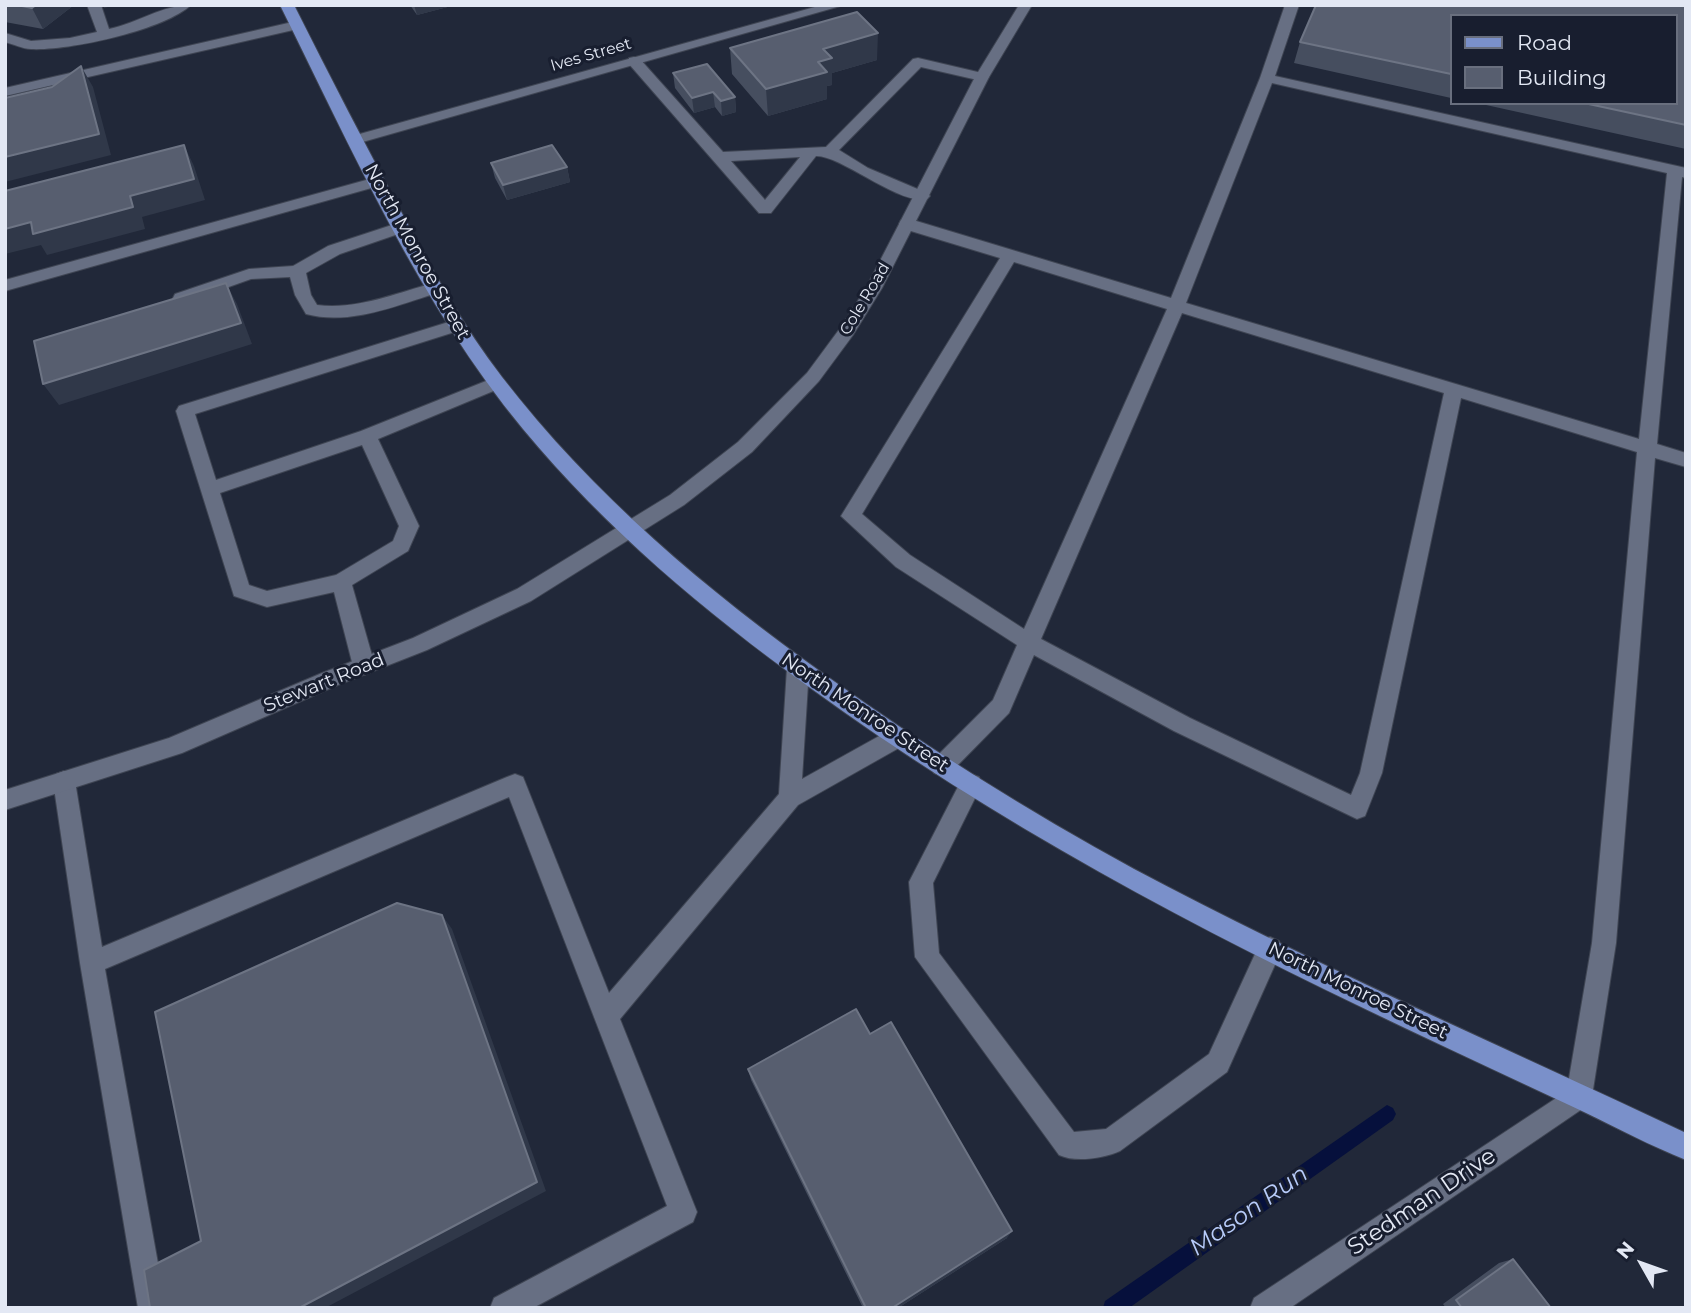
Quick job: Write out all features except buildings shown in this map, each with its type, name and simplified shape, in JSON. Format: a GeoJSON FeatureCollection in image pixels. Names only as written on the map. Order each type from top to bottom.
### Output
{"type":"FeatureCollection","features":[{"type":"Feature","properties":{"kind":"main road","name":"North Monroe Street"},"geometry":{"type":"LineString","coordinates":[[287,5],[354,140],[455,326],[497,383],[561,461],[629,531],[737,624],[942,766],[1168,899],[1686,1147]]}},
{"type":"Feature","properties":{"kind":"street"},"geometry":{"type":"LineString","coordinates":[[94,5],[104,33]]}},
{"type":"Feature","properties":{"kind":"street"},"geometry":{"type":"LineString","coordinates":[[5,37],[30,45],[70,42],[134,28],[185,5]]}},
{"type":"Feature","properties":{"kind":"street","name":"Ives Street"},"geometry":{"type":"LineString","coordinates":[[354,140],[838,5]]}},
{"type":"Feature","properties":{"kind":"street","name":"Cole Road"},"geometry":{"type":"LineString","coordinates":[[629,531],[677,500],[745,447],[813,377],[874,288],[982,77],[1026,5]]}},
{"type":"Feature","properties":{"kind":"street"},"geometry":{"type":"LineString","coordinates":[[942,766],[1001,706],[1177,304],[1267,78],[1292,5]]}},
{"type":"Feature","properties":{"kind":"street"},"geometry":{"type":"LineString","coordinates":[[5,92],[297,25]]}},
{"type":"Feature","properties":{"kind":"street"},"geometry":{"type":"LineString","coordinates":[[634,61],[765,210],[812,152]]}},
{"type":"Feature","properties":{"kind":"street"},"geometry":{"type":"LineString","coordinates":[[830,151],[918,62],[982,77]]}},
{"type":"Feature","properties":{"kind":"street"},"geometry":{"type":"LineString","coordinates":[[1267,78],[1680,172],[1647,447],[1604,943],[1579,1096]]}},
{"type":"Feature","properties":{"kind":"street"},"geometry":{"type":"LineString","coordinates":[[719,157],[830,151],[866,173],[922,195]]}},
{"type":"Feature","properties":{"kind":"street"},"geometry":{"type":"LineString","coordinates":[[5,286],[377,182]]}},
{"type":"Feature","properties":{"kind":"street"},"geometry":{"type":"LineString","coordinates":[[907,224],[1686,460]]}},
{"type":"Feature","properties":{"kind":"street"},"geometry":{"type":"LineString","coordinates":[[170,302],[249,274],[297,271],[337,247],[401,227]]}},
{"type":"Feature","properties":{"kind":"street"},"geometry":{"type":"LineString","coordinates":[[1010,255],[850,516],[903,561],[1029,642],[1175,721],[1357,808],[1371,772],[1454,389]]}},
{"type":"Feature","properties":{"kind":"street"},"geometry":{"type":"LineString","coordinates":[[297,271],[303,295],[313,310],[330,314],[352,311],[434,288]]}},
{"type":"Feature","properties":{"kind":"street"},"geometry":{"type":"LineString","coordinates":[[368,436],[409,526],[401,546],[341,582],[267,598],[242,590],[185,411],[455,326]]}},
{"type":"Feature","properties":{"kind":"street"},"geometry":{"type":"LineString","coordinates":[[211,489],[368,436],[497,383]]}},
{"type":"Feature","properties":{"kind":"street","name":"Stewart Road"},"geometry":{"type":"LineString","coordinates":[[5,800],[174,746],[420,644],[524,594],[629,531]]}},
{"type":"Feature","properties":{"kind":"street"},"geometry":{"type":"LineString","coordinates":[[341,582],[364,666]]}},
{"type":"Feature","properties":{"kind":"street"},"geometry":{"type":"LineString","coordinates":[[790,798],[798,668]]}},
{"type":"Feature","properties":{"kind":"street"},"geometry":{"type":"LineString","coordinates":[[606,1016],[790,798],[898,737]]}},
{"type":"Feature","properties":{"kind":"street"},"geometry":{"type":"LineString","coordinates":[[64,781],[92,962],[152,1308]]}},
{"type":"Feature","properties":{"kind":"street"},"geometry":{"type":"LineString","coordinates":[[92,962],[515,784],[683,1212],[504,1308]]}},
{"type":"Feature","properties":{"kind":"street"},"geometry":{"type":"LineString","coordinates":[[971,784],[921,882],[928,957],[1068,1146],[1111,1142],[1218,1063],[1270,949]]}},
{"type":"Feature","properties":{"kind":"street","name":"Stedman Drive"},"geometry":{"type":"LineString","coordinates":[[1264,1308],[1579,1096]]}},
{"type":"Feature","properties":{"kind":"waterway","name":"Mason Run"},"geometry":{"type":"LineString","coordinates":[[1112,1308],[1387,1114]]}}]}
